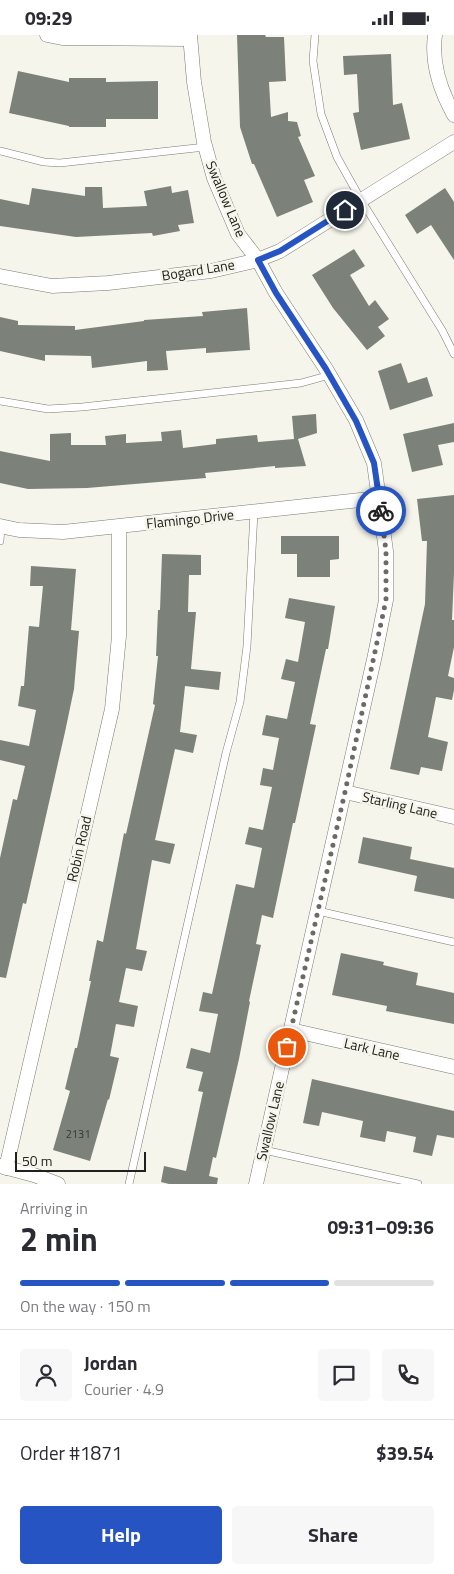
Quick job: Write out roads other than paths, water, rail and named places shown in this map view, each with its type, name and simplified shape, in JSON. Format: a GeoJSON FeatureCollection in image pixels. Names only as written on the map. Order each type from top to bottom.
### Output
{"type":"FeatureCollection","features":[{"type":"Feature","properties":{"kind":"street"},"geometry":{"type":"LineString","coordinates":[[47,35],[62,38],[190,37]]}},
{"type":"Feature","properties":{"kind":"street"},"geometry":{"type":"LineString","coordinates":[[435,35],[433,47],[436,75],[445,100],[454,115]]}},
{"type":"Feature","properties":{"kind":"street","name":"Swallow Lane"},"geometry":{"type":"LineString","coordinates":[[190,37],[194,82],[205,147],[214,178],[238,234],[258,260],[276,293],[330,375],[356,421],[374,463],[386,551],[386,600],[345,792],[256,1184]]}},
{"type":"Feature","properties":{"kind":"street","name":"Bogard Lane"},"geometry":{"type":"LineString","coordinates":[[0,276],[52,286],[79,285],[211,271],[258,260],[280,251],[454,142]]}},
{"type":"Feature","properties":{"kind":"street","name":"Flamingo Drive"},"geometry":{"type":"LineString","coordinates":[[0,526],[19,530],[63,532],[379,499]]}},
{"type":"Feature","properties":{"kind":"street","name":"Robin Road"},"geometry":{"type":"LineString","coordinates":[[3,1167],[112,709],[119,636],[119,527]]}},
{"type":"Feature","properties":{"kind":"street","name":"Starling Lane"},"geometry":{"type":"LineString","coordinates":[[345,792],[454,817]]}},
{"type":"Feature","properties":{"kind":"street","name":"Lark Lane"},"geometry":{"type":"LineString","coordinates":[[290,1030],[454,1067]]}},
{"type":"Feature","properties":{"kind":"street"},"geometry":{"type":"LineString","coordinates":[[3,1167],[51,1180],[58,1184]]}},
{"type":"Feature","properties":{"kind":"lane"},"geometry":{"type":"LineString","coordinates":[[315,35],[313,61],[322,114],[337,157],[454,354]]}},
{"type":"Feature","properties":{"kind":"lane"},"geometry":{"type":"LineString","coordinates":[[0,151],[44,162],[60,163],[205,147]]}},
{"type":"Feature","properties":{"kind":"lane"},"geometry":{"type":"LineString","coordinates":[[0,401],[48,409],[82,407],[301,383],[330,375]]}},
{"type":"Feature","properties":{"kind":"lane"},"geometry":{"type":"LineString","coordinates":[[129,1184],[226,753],[240,702],[247,646],[254,512]]}},
{"type":"Feature","properties":{"kind":"lane"},"geometry":{"type":"LineString","coordinates":[[0,526],[0,541]]}},
{"type":"Feature","properties":{"kind":"lane"},"geometry":{"type":"LineString","coordinates":[[318,911],[454,942]]}},
{"type":"Feature","properties":{"kind":"lane"},"geometry":{"type":"LineString","coordinates":[[264,1150],[418,1184]]}}]}
